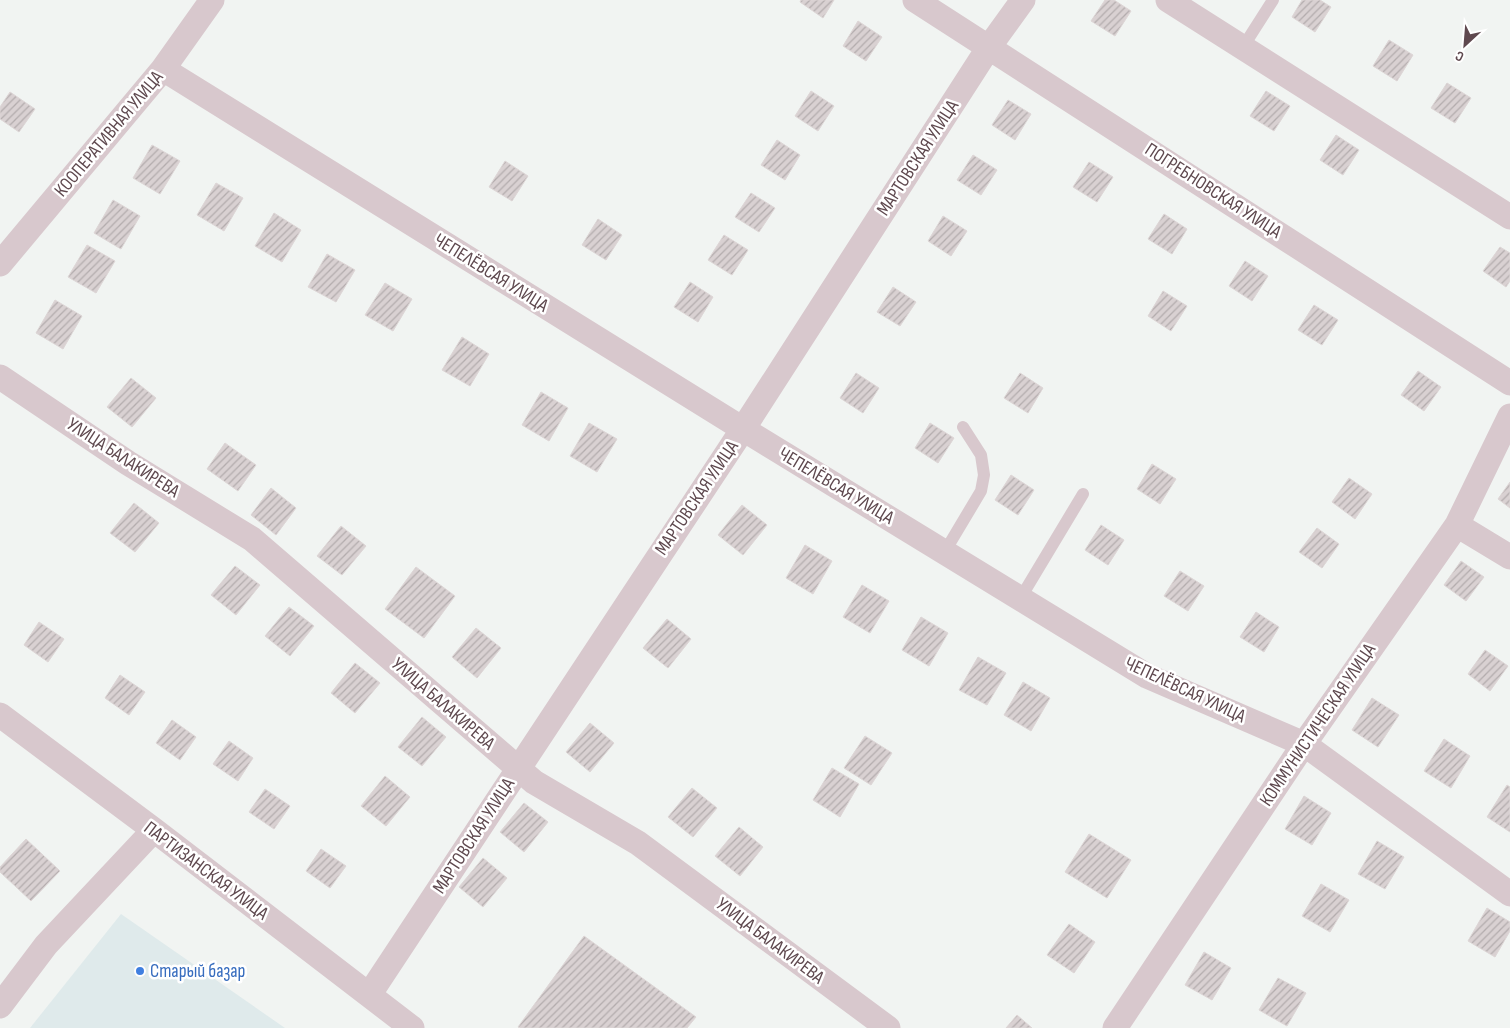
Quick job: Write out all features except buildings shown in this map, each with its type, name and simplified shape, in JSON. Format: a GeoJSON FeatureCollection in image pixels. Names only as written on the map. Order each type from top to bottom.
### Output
{"type":"FeatureCollection","features":[{"type":"Feature","properties":{"kind":"street","name":"КООПЕРАТИВНАЯ УЛИЦА"},"geometry":{"type":"LineString","coordinates":[[0,264],[163,70],[212,0]]}},
{"type":"Feature","properties":{"kind":"street","name":"ПОГРЕБНОВСКАЯ УЛИЦА"},"geometry":{"type":"LineString","coordinates":[[915,0],[1510,383]]}},
{"type":"Feature","properties":{"kind":"street","name":"МАРТОВСКАЯ УЛИЦА"},"geometry":{"type":"LineString","coordinates":[[369,994],[743,429],[989,47],[1023,0]]}},
{"type":"Feature","properties":{"kind":"street"},"geometry":{"type":"LineString","coordinates":[[1168,0],[1510,217]]}},
{"type":"Feature","properties":{"kind":"street","name":"ЧЕПЕЛЁВСАЯ УЛИЦА"},"geometry":{"type":"LineString","coordinates":[[163,70],[944,553],[1147,676],[1304,744],[1510,894]]}},
{"type":"Feature","properties":{"kind":"street","name":"УЛИЦА БАЛАКИРЕВА"},"geometry":{"type":"LineString","coordinates":[[0,377],[128,463],[252,539],[534,782],[638,843],[888,1028]]}},
{"type":"Feature","properties":{"kind":"street","name":"КОММУНИСТИЧЕСКАЯ УЛИЦА"},"geometry":{"type":"LineString","coordinates":[[1116,1028],[1304,744],[1457,525],[1510,416]]}},
{"type":"Feature","properties":{"kind":"street"},"geometry":{"type":"LineString","coordinates":[[1457,525],[1510,557]]}},
{"type":"Feature","properties":{"kind":"street","name":"ПАРТИЗАНСКАЯ УЛИЦА"},"geometry":{"type":"LineString","coordinates":[[0,715],[154,830],[412,1028]]}},
{"type":"Feature","properties":{"kind":"street"},"geometry":{"type":"LineString","coordinates":[[0,1006],[46,945],[154,830]]}},
{"type":"Feature","properties":{"kind":"lane"},"geometry":{"type":"LineString","coordinates":[[1243,47],[1273,0]]}},
{"type":"Feature","properties":{"kind":"lane"},"geometry":{"type":"LineString","coordinates":[[944,553],[981,491],[984,475],[981,455],[963,427]]}},
{"type":"Feature","properties":{"kind":"lane"},"geometry":{"type":"LineString","coordinates":[[1020,599],[1083,494]]}},
{"type":"Feature","properties":{"kind":"shaded area","name":"Старый базар"},"geometry":{"type":"Polygon","coordinates":[[[121,914],[285,1028],[30,1028],[121,914]]]}},
{"type":"Feature","properties":{"kind":"place","name":"Старый базар"},"geometry":{"type":"Point","coordinates":[140,971]}}]}
